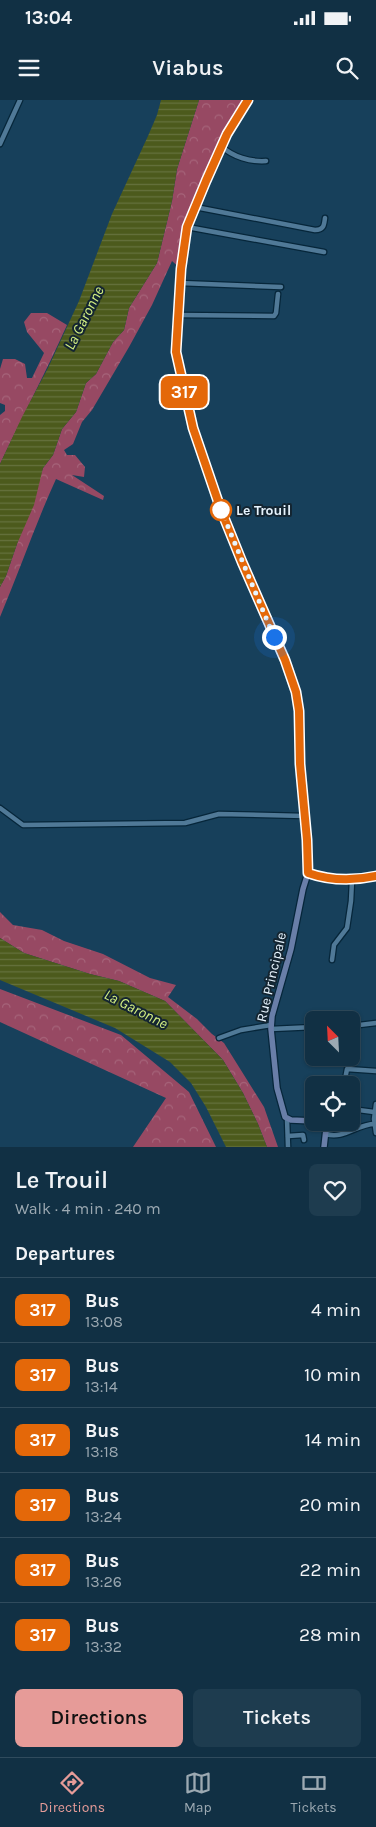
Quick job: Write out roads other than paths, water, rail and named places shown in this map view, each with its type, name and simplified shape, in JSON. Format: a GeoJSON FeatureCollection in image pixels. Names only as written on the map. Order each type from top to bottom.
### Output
{"type":"FeatureCollection","features":[{"type":"Feature","properties":{"kind":"street"},"geometry":{"type":"LineString","coordinates":[[0,144],[20,100]]}},
{"type":"Feature","properties":{"kind":"street","name":"Rue Principale"},"geometry":{"type":"LineString","coordinates":[[248,100],[222,146],[187,227],[180,283],[176,352],[193,428],[230,534],[285,660],[296,692],[299,711],[300,764],[308,873],[291,949],[272,1016],[271,1027],[277,1088],[287,1119]]}},
{"type":"Feature","properties":{"kind":"street"},"geometry":{"type":"LineString","coordinates":[[222,146],[233,155],[266,161]]}},
{"type":"Feature","properties":{"kind":"street"},"geometry":{"type":"LineString","coordinates":[[195,207],[315,230],[320,230],[324,227],[325,218]]}},
{"type":"Feature","properties":{"kind":"street"},"geometry":{"type":"LineString","coordinates":[[187,227],[324,252]]}},
{"type":"Feature","properties":{"kind":"street"},"geometry":{"type":"LineString","coordinates":[[180,283],[281,287]]}},
{"type":"Feature","properties":{"kind":"street"},"geometry":{"type":"LineString","coordinates":[[178,315],[274,316],[278,294]]}},
{"type":"Feature","properties":{"kind":"street"},"geometry":{"type":"LineString","coordinates":[[0,808],[23,825],[185,823],[219,814],[304,816]]}},
{"type":"Feature","properties":{"kind":"street"},"geometry":{"type":"LineString","coordinates":[[308,873],[352,881],[376,876]]}},
{"type":"Feature","properties":{"kind":"street"},"geometry":{"type":"LineString","coordinates":[[332,960],[334,945],[347,928],[352,881]]}},
{"type":"Feature","properties":{"kind":"street"},"geometry":{"type":"LineString","coordinates":[[360,1025],[376,1023]]}},
{"type":"Feature","properties":{"kind":"street"},"geometry":{"type":"LineString","coordinates":[[219,1038],[241,1030],[271,1027],[305,1027]]}},
{"type":"Feature","properties":{"kind":"street"},"geometry":{"type":"LineString","coordinates":[[345,1076],[346,1069],[376,1071]]}},
{"type":"Feature","properties":{"kind":"street"},"geometry":{"type":"LineString","coordinates":[[376,1104],[374,1112],[376,1132]]}},
{"type":"Feature","properties":{"kind":"street"},"geometry":{"type":"LineString","coordinates":[[360,1110],[374,1112]]}},
{"type":"Feature","properties":{"kind":"street"},"geometry":{"type":"LineString","coordinates":[[288,1147],[287,1119],[305,1120]]}},
{"type":"Feature","properties":{"kind":"street"},"geometry":{"type":"LineString","coordinates":[[324,1147],[326,1134],[336,1136],[375,1124]]}},
{"type":"Feature","properties":{"kind":"street"},"geometry":{"type":"LineString","coordinates":[[288,1136],[303,1135],[304,1140]]}},
{"type":"Feature","properties":{"kind":"water","name":"La Garonne"},"geometry":{"type":"Polygon","coordinates":[[[161,100],[199,100],[177,169],[172,201],[157,263],[129,308],[124,330],[113,342],[96,374],[86,383],[76,412],[62,429],[53,455],[43,468],[34,505],[0,587],[0,464],[79,301],[112,214],[148,136],[161,100]]]}},
{"type":"Feature","properties":{"kind":"water","name":"La Garonne"},"geometry":{"type":"Polygon","coordinates":[[[0,938],[24,953],[119,981],[165,1001],[223,1060],[243,1093],[267,1147],[226,1147],[206,1107],[191,1083],[170,1062],[115,1028],[0,980],[0,938]]]}},
{"type":"Feature","properties":{"kind":"place","name":"Le Trouil"},"geometry":{"type":"Point","coordinates":[221,510]}}]}
